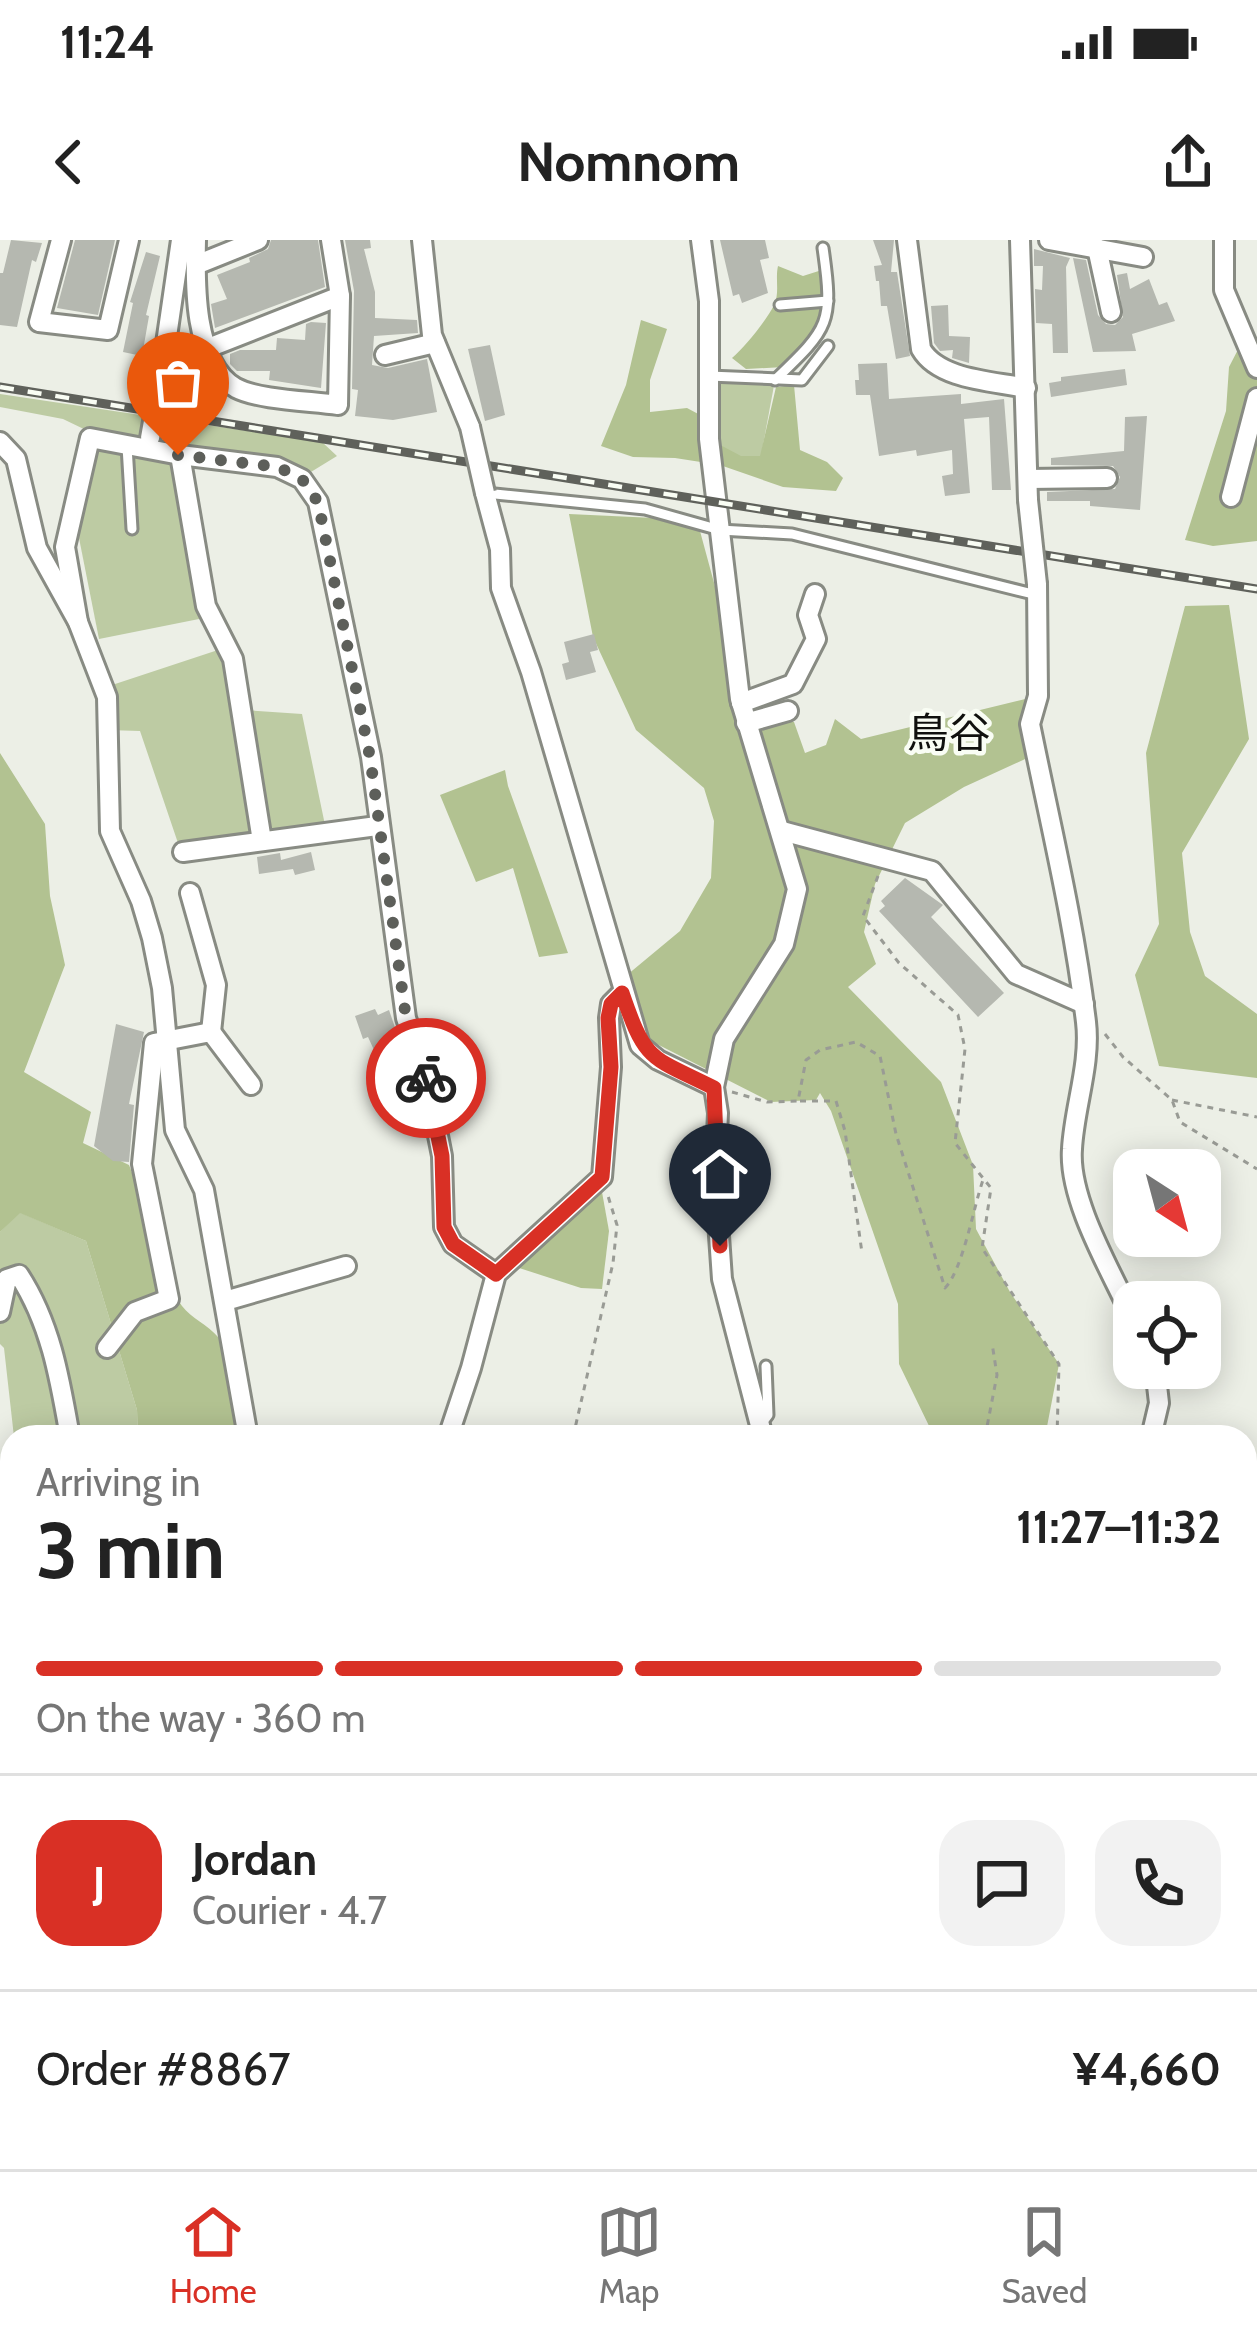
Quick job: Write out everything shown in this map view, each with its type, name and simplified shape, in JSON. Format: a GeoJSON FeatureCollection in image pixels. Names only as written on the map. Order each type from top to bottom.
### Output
{"type":"FeatureCollection","features":[{"type":"Feature","properties":{"kind":"street"},"geometry":{"type":"LineString","coordinates":[[61,240],[39,322],[108,330],[129,240]]}},
{"type":"Feature","properties":{"kind":"street"},"geometry":{"type":"LineString","coordinates":[[141,445],[162,370],[181,240]]}},
{"type":"Feature","properties":{"kind":"street"},"geometry":{"type":"LineString","coordinates":[[196,240],[194,299],[208,348],[226,380],[241,391],[338,404],[340,296],[331,240]]}},
{"type":"Feature","properties":{"kind":"street"},"geometry":{"type":"LineString","coordinates":[[196,265],[258,240]]}},
{"type":"Feature","properties":{"kind":"street"},"geometry":{"type":"LineString","coordinates":[[422,240],[435,343],[470,427],[500,549],[501,588],[531,672],[622,993],[640,1045],[658,1060],[714,1088]]}},
{"type":"Feature","properties":{"kind":"street"},"geometry":{"type":"LineString","coordinates":[[701,240],[708,284],[709,439],[741,703],[797,889],[784,944],[724,1039],[714,1088],[722,1279],[759,1425]]}},
{"type":"Feature","properties":{"kind":"street"},"geometry":{"type":"LineString","coordinates":[[907,240],[921,349],[928,361],[952,372],[1026,388]]}},
{"type":"Feature","properties":{"kind":"street"},"geometry":{"type":"LineString","coordinates":[[1020,240],[1028,500],[1037,589],[1038,696],[1030,724],[1076,941],[1085,1014],[1073,1173],[1116,1281]]}},
{"type":"Feature","properties":{"kind":"street"},"geometry":{"type":"LineString","coordinates":[[1049,240],[1143,256]]}},
{"type":"Feature","properties":{"kind":"street"},"geometry":{"type":"LineString","coordinates":[[1224,240],[1224,290],[1257,368]]}},
{"type":"Feature","properties":{"kind":"street"},"geometry":{"type":"LineString","coordinates":[[1097,248],[1111,312]]}},
{"type":"Feature","properties":{"kind":"street"},"geometry":{"type":"LineString","coordinates":[[208,348],[340,296]]}},
{"type":"Feature","properties":{"kind":"street"},"geometry":{"type":"LineString","coordinates":[[385,355],[435,343]]}},
{"type":"Feature","properties":{"kind":"street"},"geometry":{"type":"LineString","coordinates":[[1232,496],[1257,398]]}},
{"type":"Feature","properties":{"kind":"street"},"geometry":{"type":"LineString","coordinates":[[78,622],[65,548],[90,438],[278,467],[302,479],[318,502],[370,757],[406,1018],[428,1085],[442,1156],[444,1227],[453,1244],[496,1274]]}},
{"type":"Feature","properties":{"kind":"street"},"geometry":{"type":"LineString","coordinates":[[0,442],[16,459],[38,548],[78,622],[107,697],[110,831],[152,938],[175,1130],[204,1190],[246,1425]]}},
{"type":"Feature","properties":{"kind":"street"},"geometry":{"type":"LineString","coordinates":[[180,455],[206,606],[233,659],[262,842]]}},
{"type":"Feature","properties":{"kind":"street"},"geometry":{"type":"LineString","coordinates":[[1028,478],[1107,478]]}},
{"type":"Feature","properties":{"kind":"street"},"geometry":{"type":"LineString","coordinates":[[741,703],[793,684],[816,639],[808,615],[814,594]]}},
{"type":"Feature","properties":{"kind":"street"},"geometry":{"type":"LineString","coordinates":[[746,723],[788,711]]}},
{"type":"Feature","properties":{"kind":"street"},"geometry":{"type":"LineString","coordinates":[[183,852],[377,826]]}},
{"type":"Feature","properties":{"kind":"street"},"geometry":{"type":"LineString","coordinates":[[782,831],[932,871],[1016,974],[1085,1014]]}},
{"type":"Feature","properties":{"kind":"street"},"geometry":{"type":"LineString","coordinates":[[190,892],[217,985],[212,1032],[251,1085]]}},
{"type":"Feature","properties":{"kind":"street"},"geometry":{"type":"LineString","coordinates":[[452,1425],[496,1274],[602,1177],[611,1067],[608,1018],[611,1004],[622,993]]}},
{"type":"Feature","properties":{"kind":"street"},"geometry":{"type":"LineString","coordinates":[[107,1348],[135,1312],[169,1299],[142,1163],[154,1043],[212,1032]]}},
{"type":"Feature","properties":{"kind":"street"},"geometry":{"type":"LineString","coordinates":[[225,1300],[346,1266]]}},
{"type":"Feature","properties":{"kind":"street"},"geometry":{"type":"LineString","coordinates":[[0,1312],[7,1279],[19,1275],[50,1339],[68,1425]]}},
{"type":"Feature","properties":{"kind":"street"},"geometry":{"type":"LineString","coordinates":[[1154,1425],[1157,1389]]}},
{"type":"Feature","properties":{"kind":"lane"},"geometry":{"type":"LineString","coordinates":[[775,380],[821,336],[828,301],[824,248]]}},
{"type":"Feature","properties":{"kind":"lane"},"geometry":{"type":"LineString","coordinates":[[781,305],[828,301]]}},
{"type":"Feature","properties":{"kind":"lane"},"geometry":{"type":"LineString","coordinates":[[709,376],[802,380],[828,346]]}},
{"type":"Feature","properties":{"kind":"lane"},"geometry":{"type":"LineString","coordinates":[[132,529],[141,445]]}},
{"type":"Feature","properties":{"kind":"lane"},"geometry":{"type":"LineString","coordinates":[[485,493],[645,509],[720,530],[792,534],[1037,589]]}},
{"type":"Feature","properties":{"kind":"lane"},"geometry":{"type":"LineString","coordinates":[[764,1425],[768,1415],[766,1366]]}},
{"type":"Feature","properties":{"kind":"path"},"geometry":{"type":"LineString","coordinates":[[885,857],[863,916],[898,963],[958,1016],[965,1048],[955,1143],[991,1188],[982,1248],[1059,1364],[1057,1425]]}},
{"type":"Feature","properties":{"kind":"path"},"geometry":{"type":"LineString","coordinates":[[1085,1014],[1123,1057],[1172,1100],[1180,1122],[1257,1169]]}},
{"type":"Feature","properties":{"kind":"path"},"geometry":{"type":"LineString","coordinates":[[798,1101],[806,1060],[820,1050],[856,1042],[880,1056],[896,1134],[945,1288],[957,1274],[983,1178]]}},
{"type":"Feature","properties":{"kind":"path"},"geometry":{"type":"LineString","coordinates":[[714,1088],[767,1102],[836,1101],[845,1131],[862,1252]]}},
{"type":"Feature","properties":{"kind":"path"},"geometry":{"type":"LineString","coordinates":[[1172,1100],[1257,1117]]}},
{"type":"Feature","properties":{"kind":"path"},"geometry":{"type":"LineString","coordinates":[[576,1425],[617,1225],[602,1177]]}},
{"type":"Feature","properties":{"kind":"path"},"geometry":{"type":"LineString","coordinates":[[988,1425],[998,1376],[992,1342]]}},
{"type":"Feature","properties":{"kind":"green space"},"geometry":{"type":"Polygon","coordinates":[[[778,266],[803,276],[825,269],[833,279],[819,332],[784,367],[746,369],[732,358],[774,305],[778,266]]]}},
{"type":"Feature","properties":{"kind":"green space"},"geometry":{"type":"Polygon","coordinates":[[[641,320],[667,329],[650,380],[650,412],[687,408],[702,416],[709,439],[741,456],[760,456],[776,387],[794,385],[800,450],[827,462],[843,478],[836,491],[783,487],[720,465],[633,457],[601,446],[626,385],[641,320]]]}},
{"type":"Feature","properties":{"kind":"green space"},"geometry":{"type":"Polygon","coordinates":[[[1244,338],[1257,338],[1257,541],[1213,546],[1185,540],[1226,411],[1229,367],[1244,338]]]}},
{"type":"Feature","properties":{"kind":"green space"},"geometry":{"type":"Polygon","coordinates":[[[709,380],[775,380],[761,456],[715,456],[709,380]]]}},
{"type":"Feature","properties":{"kind":"green space"},"geometry":{"type":"Polygon","coordinates":[[[0,394],[322,442],[337,456],[306,475],[90,432],[63,419],[0,407],[0,394]]]}},
{"type":"Feature","properties":{"kind":"green space"},"geometry":{"type":"Polygon","coordinates":[[[89,441],[178,455],[204,618],[99,639],[79,538],[89,441]]]}},
{"type":"Feature","properties":{"kind":"green space"},"geometry":{"type":"Polygon","coordinates":[[[569,514],[697,520],[736,664],[743,712],[794,722],[805,753],[826,745],[835,719],[861,739],[1038,696],[1036,754],[964,787],[905,823],[875,884],[864,932],[876,964],[848,987],[941,1082],[973,1165],[976,1229],[1010,1292],[1059,1364],[1047,1425],[929,1425],[899,1364],[898,1304],[831,1111],[820,1093],[816,1100],[771,1102],[647,1039],[627,975],[680,931],[711,878],[714,821],[704,788],[636,730],[593,637],[569,514]]]}},
{"type":"Feature","properties":{"kind":"green space"},"geometry":{"type":"Polygon","coordinates":[[[1229,605],[1249,739],[1182,853],[1190,932],[1205,976],[1257,1014],[1257,1078],[1159,1066],[1135,975],[1159,924],[1146,753],[1185,606],[1229,605]]]}},
{"type":"Feature","properties":{"kind":"green space"},"geometry":{"type":"Polygon","coordinates":[[[221,649],[245,710],[302,714],[325,825],[179,846],[140,731],[107,730],[103,688],[221,649]]]}},
{"type":"Feature","properties":{"kind":"green space"},"geometry":{"type":"Polygon","coordinates":[[[0,753],[45,824],[50,896],[65,965],[24,1072],[91,1112],[83,1143],[129,1165],[172,1291],[218,1337],[229,1357],[234,1425],[138,1425],[86,1241],[20,1213],[0,1232],[0,753]]]}},
{"type":"Feature","properties":{"kind":"green space"},"geometry":{"type":"Polygon","coordinates":[[[505,770],[568,953],[539,957],[513,868],[476,882],[440,795],[505,770]]]}},
{"type":"Feature","properties":{"kind":"green space"},"geometry":{"type":"Polygon","coordinates":[[[602,1192],[609,1231],[602,1289],[581,1288],[513,1266],[602,1192]]]}},
{"type":"Feature","properties":{"kind":"green space"},"geometry":{"type":"Polygon","coordinates":[[[19,1212],[86,1241],[138,1425],[13,1425],[0,1344],[0,1232],[19,1212]]]}},
{"type":"Feature","properties":{"kind":"building"},"geometry":{"type":"Polygon","coordinates":[[[11,240],[42,243],[36,262],[32,260],[17,327],[0,325],[0,273],[11,240]]]}},
{"type":"Feature","properties":{"kind":"building"},"geometry":{"type":"Polygon","coordinates":[[[75,240],[115,240],[98,315],[57,308],[75,240]]]}},
{"type":"Feature","properties":{"kind":"building"},"geometry":{"type":"Polygon","coordinates":[[[271,240],[318,240],[325,287],[215,328],[211,304],[227,299],[217,275],[250,262],[249,258],[268,249],[271,240]]]}},
{"type":"Feature","properties":{"kind":"building"},"geometry":{"type":"Polygon","coordinates":[[[345,240],[370,240],[371,248],[364,249],[375,292],[375,318],[417,320],[418,333],[374,336],[372,365],[388,368],[427,359],[437,412],[393,420],[355,416],[354,291],[345,240]]]}},
{"type":"Feature","properties":{"kind":"building"},"geometry":{"type":"Polygon","coordinates":[[[720,240],[765,240],[769,258],[760,260],[768,293],[742,303],[739,294],[733,296],[720,240]]]}},
{"type":"Feature","properties":{"kind":"building"},"geometry":{"type":"Polygon","coordinates":[[[873,240],[894,240],[891,272],[897,272],[910,356],[896,359],[887,306],[881,306],[876,281],[874,266],[882,265],[873,240]]]}},
{"type":"Feature","properties":{"kind":"building"},"geometry":{"type":"Polygon","coordinates":[[[1034,249],[1070,258],[1066,267],[1068,353],[1053,353],[1052,324],[1036,323],[1035,289],[1042,290],[1043,266],[1034,266],[1034,249]]]}},
{"type":"Feature","properties":{"kind":"building"},"geometry":{"type":"Polygon","coordinates":[[[146,252],[160,256],[142,356],[123,352],[130,302],[146,252]]]}},
{"type":"Feature","properties":{"kind":"building"},"geometry":{"type":"Polygon","coordinates":[[[1073,258],[1086,260],[1098,315],[1106,324],[1115,325],[1123,317],[1117,275],[1127,273],[1130,289],[1149,279],[1159,305],[1167,302],[1175,321],[1132,334],[1136,351],[1093,352],[1073,258]]]}},
{"type":"Feature","properties":{"kind":"building"},"geometry":{"type":"Polygon","coordinates":[[[948,305],[949,336],[970,337],[969,363],[952,358],[953,350],[940,351],[934,343],[931,306],[948,305]]]}},
{"type":"Feature","properties":{"kind":"building"},"geometry":{"type":"Polygon","coordinates":[[[326,323],[321,388],[269,380],[270,371],[237,371],[230,364],[230,354],[240,350],[276,350],[277,338],[305,340],[306,324],[326,323]]]}},
{"type":"Feature","properties":{"kind":"building"},"geometry":{"type":"Polygon","coordinates":[[[490,345],[505,415],[485,421],[468,349],[490,345]]]}},
{"type":"Feature","properties":{"kind":"building"},"geometry":{"type":"Polygon","coordinates":[[[887,363],[889,399],[961,394],[961,404],[1004,399],[1011,490],[992,490],[989,417],[964,419],[970,493],[945,496],[942,476],[953,474],[952,450],[879,456],[870,395],[856,395],[855,380],[859,380],[858,364],[887,363]]]}},
{"type":"Feature","properties":{"kind":"building"},"geometry":{"type":"Polygon","coordinates":[[[1125,369],[1127,385],[1051,397],[1049,383],[1061,377],[1125,369]]]}},
{"type":"Feature","properties":{"kind":"building"},"geometry":{"type":"Polygon","coordinates":[[[1147,416],[1140,510],[1090,506],[1090,501],[1047,501],[1047,492],[1115,489],[1120,477],[1113,466],[1051,465],[1051,458],[1124,451],[1125,417],[1147,416]]]}},
{"type":"Feature","properties":{"kind":"building"},"geometry":{"type":"Polygon","coordinates":[[[594,634],[598,650],[590,652],[596,672],[566,680],[562,664],[569,662],[564,642],[594,634]]]}},
{"type":"Feature","properties":{"kind":"building"},"geometry":{"type":"Polygon","coordinates":[[[311,852],[315,870],[259,874],[257,857],[280,853],[281,860],[311,852]]]}},
{"type":"Feature","properties":{"kind":"building"},"geometry":{"type":"Polygon","coordinates":[[[905,878],[943,905],[931,917],[1004,993],[978,1017],[879,911],[885,906],[881,901],[905,878]]]}},
{"type":"Feature","properties":{"kind":"building"},"geometry":{"type":"Polygon","coordinates":[[[375,1009],[378,1015],[389,1010],[400,1042],[392,1045],[400,1068],[385,1074],[355,1016],[375,1009]]]}},
{"type":"Feature","properties":{"kind":"building"},"geometry":{"type":"Polygon","coordinates":[[[116,1024],[144,1032],[129,1104],[134,1105],[129,1162],[113,1161],[94,1146],[116,1024]]]}},
{"type":"Feature","properties":{"kind":"railway"},"geometry":{"type":"LineString","coordinates":[[0,387],[1257,589]]}},
{"type":"Feature","properties":{"kind":"way so far"},"geometry":{"type":"LineString","coordinates":[[178,455],[278,467],[302,479],[318,502],[370,757],[406,1018],[426,1078]]}},
{"type":"Feature","properties":{"kind":"district","name":"鳥谷"},"geometry":{"type":"Point","coordinates":[949,733]}},
{"type":"Feature","properties":{"kind":"route"},"geometry":{"type":"LineString","coordinates":[[426,1078],[442,1156],[444,1227],[453,1244],[496,1274],[602,1177],[611,1067],[608,1018],[611,1004],[622,993],[640,1045],[658,1060],[714,1088],[720,1246]]}}]}
